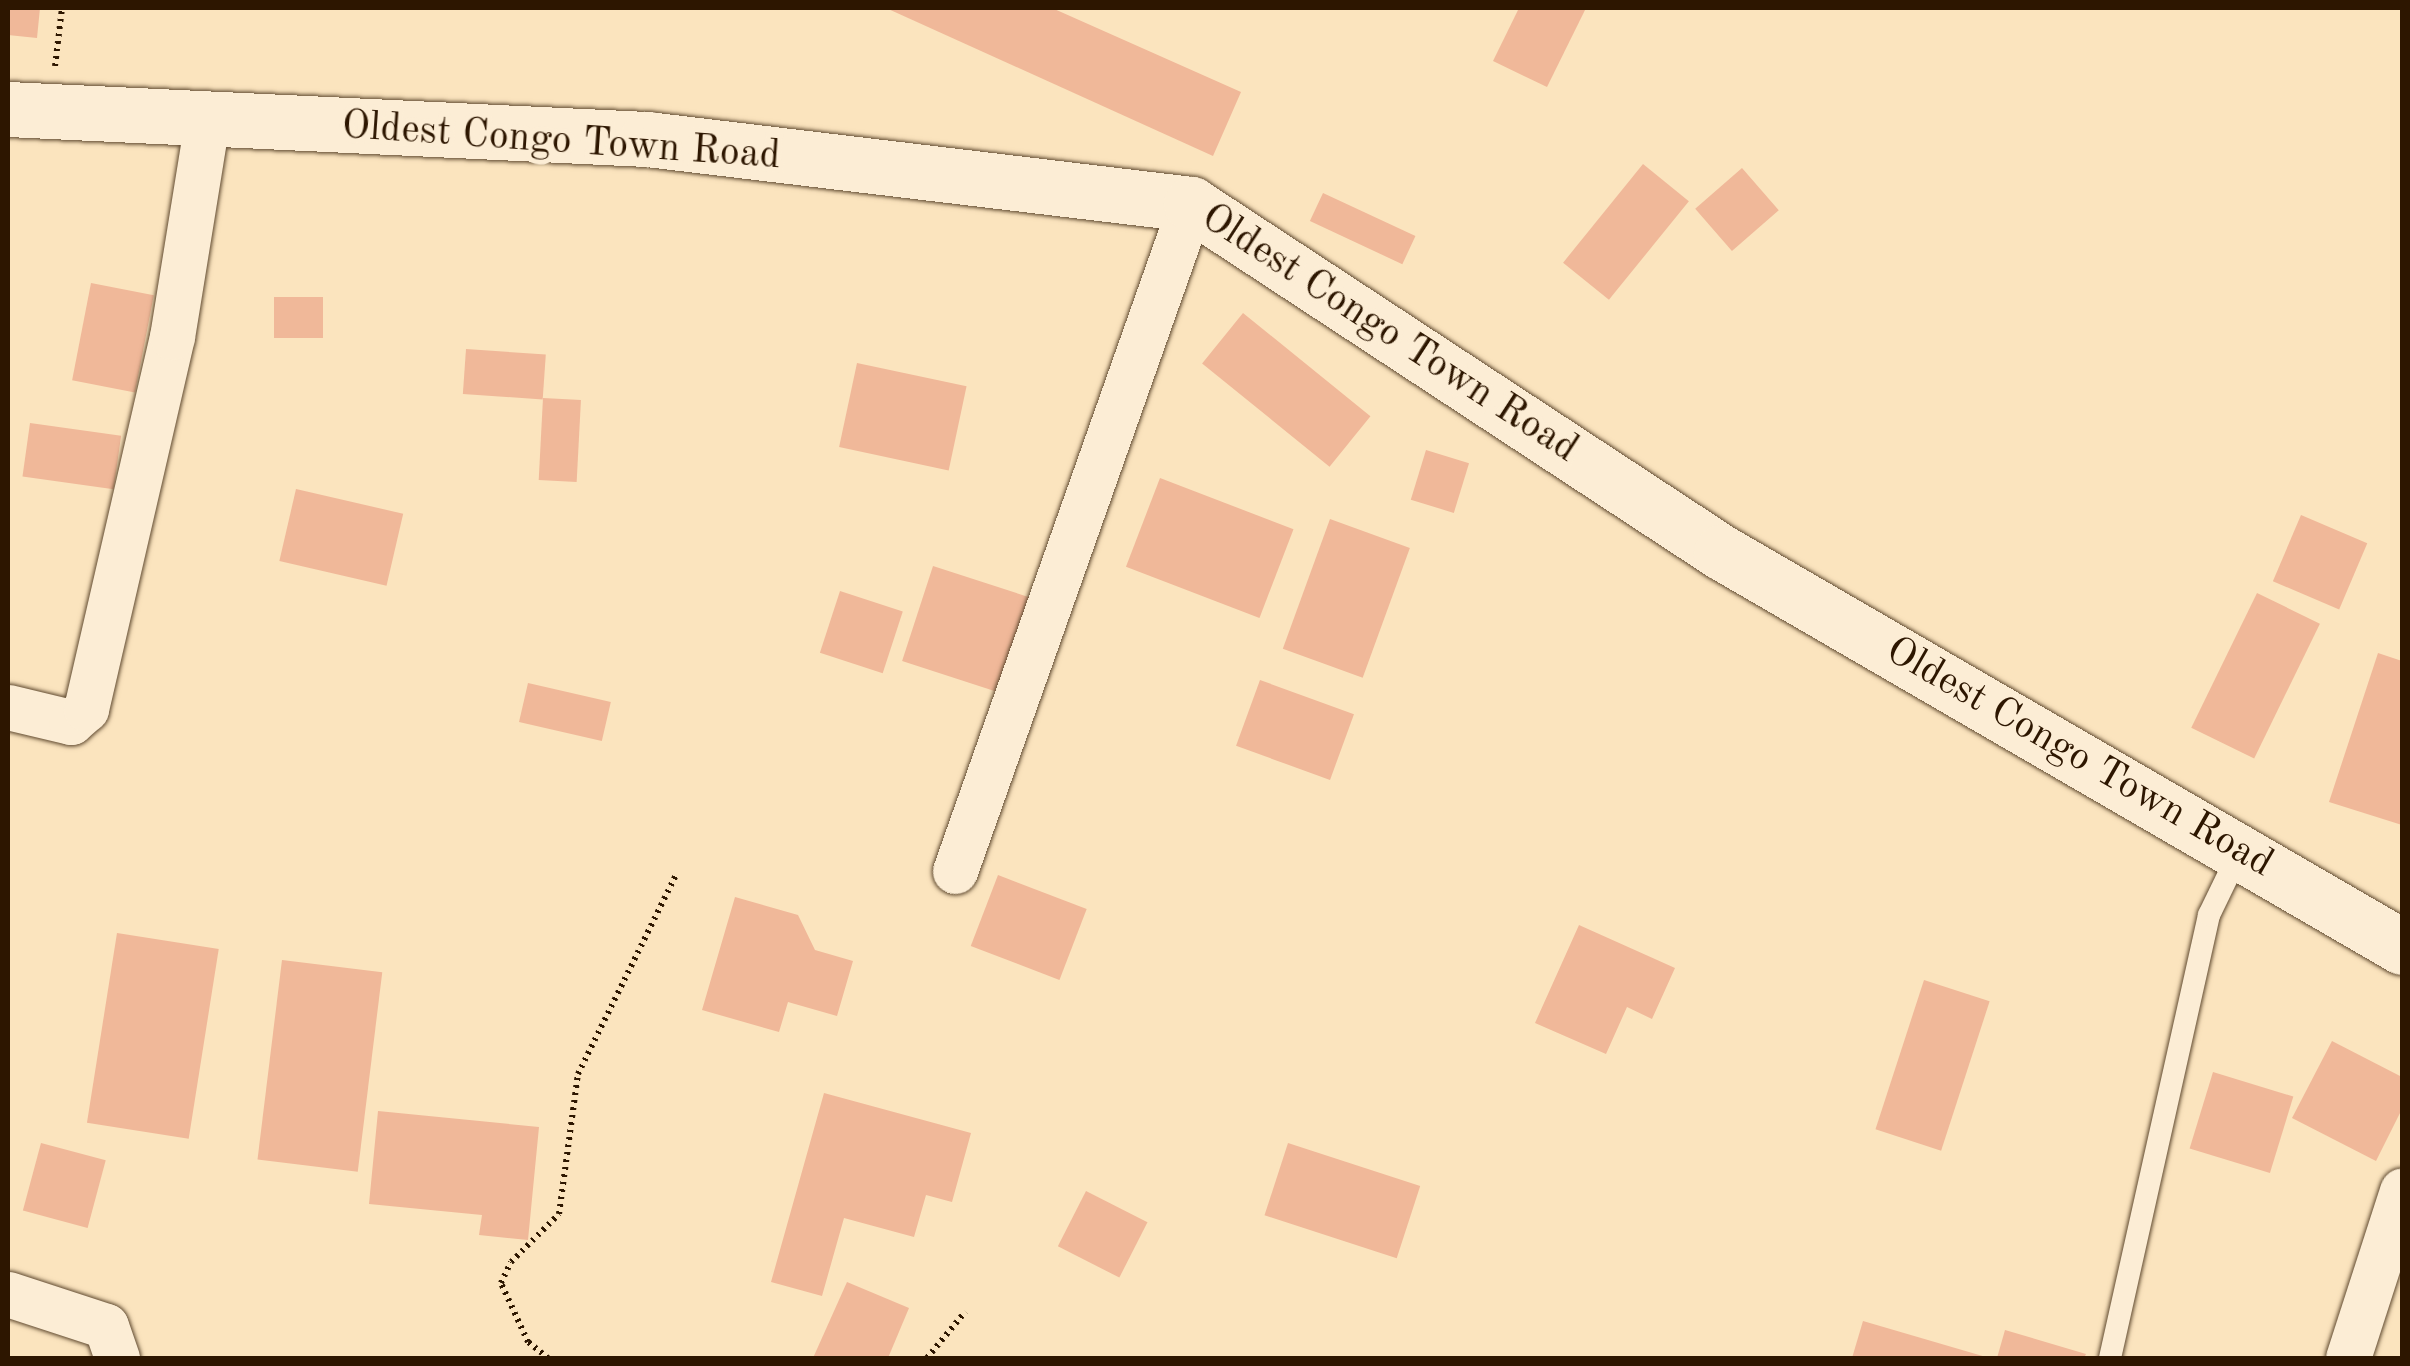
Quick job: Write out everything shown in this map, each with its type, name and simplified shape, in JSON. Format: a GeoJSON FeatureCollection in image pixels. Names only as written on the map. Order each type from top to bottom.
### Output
{"type":"FeatureCollection","features":[{"type":"Feature","properties":{"kind":"street","name":"Oldest Congo Town Road"},"geometry":{"type":"LineString","coordinates":[[8,109],[647,140],[1190,204],[1722,552],[2402,947]]}},
{"type":"Feature","properties":{"kind":"street"},"geometry":{"type":"LineString","coordinates":[[8,706],[71,722],[86,710],[172,337],[208,121]]}},
{"type":"Feature","properties":{"kind":"street"},"geometry":{"type":"LineString","coordinates":[[954,871],[1190,204]]}},
{"type":"Feature","properties":{"kind":"street"},"geometry":{"type":"LineString","coordinates":[[2348,1358],[2402,1191]]}},
{"type":"Feature","properties":{"kind":"street"},"geometry":{"type":"LineString","coordinates":[[8,1294],[106,1326],[117,1358]]}},
{"type":"Feature","properties":{"kind":"lane"},"geometry":{"type":"LineString","coordinates":[[2110,1358],[2209,915],[2240,850]]}},
{"type":"Feature","properties":{"kind":"path"},"geometry":{"type":"LineString","coordinates":[[548,1358],[528,1342],[501,1283],[512,1262],[559,1214],[578,1074],[676,875]]}},
{"type":"Feature","properties":{"kind":"path"},"geometry":{"type":"LineString","coordinates":[[927,1358],[965,1312]]}},
{"type":"Feature","properties":{"kind":"building"},"geometry":{"type":"Polygon","coordinates":[[[8,8],[40,8],[37,38],[8,35],[8,8]]]}},
{"type":"Feature","properties":{"kind":"building"},"geometry":{"type":"Polygon","coordinates":[[[886,8],[1052,8],[1241,92],[1213,156],[886,8]]]}},
{"type":"Feature","properties":{"kind":"building"},"geometry":{"type":"Polygon","coordinates":[[[1519,8],[1586,8],[1547,87],[1493,61],[1519,8]]]}},
{"type":"Feature","properties":{"kind":"building"},"geometry":{"type":"Polygon","coordinates":[[[1643,164],[1689,201],[1609,300],[1563,263],[1643,164]]]}},
{"type":"Feature","properties":{"kind":"building"},"geometry":{"type":"Polygon","coordinates":[[[1742,168],[1779,210],[1732,251],[1695,209],[1742,168]]]}},
{"type":"Feature","properties":{"kind":"building"},"geometry":{"type":"Polygon","coordinates":[[[1323,193],[1415,236],[1402,264],[1310,221],[1323,193]]]}},
{"type":"Feature","properties":{"kind":"building"},"geometry":{"type":"Polygon","coordinates":[[[91,283],[154,295],[135,392],[72,380],[91,283]]]}},
{"type":"Feature","properties":{"kind":"building"},"geometry":{"type":"Polygon","coordinates":[[[274,297],[323,297],[323,338],[274,338],[274,297]]]}},
{"type":"Feature","properties":{"kind":"building"},"geometry":{"type":"Polygon","coordinates":[[[1243,313],[1370,416],[1330,467],[1202,364],[1243,313]]]}},
{"type":"Feature","properties":{"kind":"building"},"geometry":{"type":"Polygon","coordinates":[[[466,349],[546,355],[543,399],[463,394],[466,349]]]}},
{"type":"Feature","properties":{"kind":"building"},"geometry":{"type":"Polygon","coordinates":[[[857,363],[967,386],[949,470],[839,447],[857,363]]]}},
{"type":"Feature","properties":{"kind":"building"},"geometry":{"type":"Polygon","coordinates":[[[543,398],[581,400],[577,482],[539,480],[543,398]]]}},
{"type":"Feature","properties":{"kind":"building"},"geometry":{"type":"Polygon","coordinates":[[[30,423],[121,436],[114,489],[22,476],[30,423]]]}},
{"type":"Feature","properties":{"kind":"building"},"geometry":{"type":"Polygon","coordinates":[[[1426,450],[1469,463],[1454,513],[1411,500],[1426,450]]]}},
{"type":"Feature","properties":{"kind":"building"},"geometry":{"type":"Polygon","coordinates":[[[1160,478],[1294,529],[1259,618],[1126,567],[1160,478]]]}},
{"type":"Feature","properties":{"kind":"building"},"geometry":{"type":"Polygon","coordinates":[[[296,489],[403,514],[387,586],[279,561],[296,489]]]}},
{"type":"Feature","properties":{"kind":"building"},"geometry":{"type":"Polygon","coordinates":[[[2301,515],[2367,543],[2339,609],[2273,581],[2301,515]]]}},
{"type":"Feature","properties":{"kind":"building"},"geometry":{"type":"Polygon","coordinates":[[[1330,519],[1410,548],[1363,678],[1283,649],[1330,519]]]}},
{"type":"Feature","properties":{"kind":"building"},"geometry":{"type":"Polygon","coordinates":[[[933,566],[1034,599],[1003,694],[902,661],[933,566]]]}},
{"type":"Feature","properties":{"kind":"building"},"geometry":{"type":"Polygon","coordinates":[[[840,591],[903,611],[883,673],[820,653],[840,591]]]}},
{"type":"Feature","properties":{"kind":"building"},"geometry":{"type":"Polygon","coordinates":[[[2257,593],[2320,624],[2254,759],[2191,728],[2257,593]]]}},
{"type":"Feature","properties":{"kind":"building"},"geometry":{"type":"Polygon","coordinates":[[[2378,653],[2402,661],[2402,825],[2329,802],[2378,653]]]}},
{"type":"Feature","properties":{"kind":"building"},"geometry":{"type":"Polygon","coordinates":[[[1260,680],[1354,714],[1330,780],[1236,746],[1260,680]]]}},
{"type":"Feature","properties":{"kind":"building"},"geometry":{"type":"Polygon","coordinates":[[[528,683],[611,702],[602,741],[519,722],[528,683]]]}},
{"type":"Feature","properties":{"kind":"building"},"geometry":{"type":"Polygon","coordinates":[[[998,875],[1087,909],[1059,980],[971,946],[998,875]]]}},
{"type":"Feature","properties":{"kind":"building"},"geometry":{"type":"Polygon","coordinates":[[[735,897],[798,915],[815,950],[853,961],[837,1016],[788,1002],[779,1032],[702,1010],[735,897]]]}},
{"type":"Feature","properties":{"kind":"building"},"geometry":{"type":"Polygon","coordinates":[[[1579,925],[1675,968],[1652,1019],[1627,1007],[1606,1054],[1535,1023],[1579,925]]]}},
{"type":"Feature","properties":{"kind":"building"},"geometry":{"type":"Polygon","coordinates":[[[117,933],[219,949],[189,1139],[87,1123],[117,933]]]}},
{"type":"Feature","properties":{"kind":"building"},"geometry":{"type":"Polygon","coordinates":[[[282,960],[382,972],[358,1172],[258,1160],[282,960]]]}},
{"type":"Feature","properties":{"kind":"building"},"geometry":{"type":"Polygon","coordinates":[[[1924,980],[1990,1001],[1941,1151],[1875,1129],[1924,980]]]}},
{"type":"Feature","properties":{"kind":"building"},"geometry":{"type":"Polygon","coordinates":[[[2332,1041],[2402,1077],[2402,1109],[2376,1161],[2292,1118],[2332,1041]]]}},
{"type":"Feature","properties":{"kind":"building"},"geometry":{"type":"Polygon","coordinates":[[[2213,1072],[2293,1097],[2270,1173],[2190,1149],[2213,1072]]]}},
{"type":"Feature","properties":{"kind":"building"},"geometry":{"type":"Polygon","coordinates":[[[824,1093],[971,1133],[952,1202],[926,1195],[914,1237],[844,1218],[822,1296],[771,1282],[824,1093]]]}},
{"type":"Feature","properties":{"kind":"building"},"geometry":{"type":"Polygon","coordinates":[[[378,1111],[539,1127],[528,1240],[479,1235],[482,1215],[369,1204],[378,1111]]]}},
{"type":"Feature","properties":{"kind":"building"},"geometry":{"type":"Polygon","coordinates":[[[41,1143],[106,1160],[88,1228],[23,1211],[41,1143]]]}},
{"type":"Feature","properties":{"kind":"building"},"geometry":{"type":"Polygon","coordinates":[[[1288,1143],[1420,1186],[1397,1258],[1265,1215],[1288,1143]]]}},
{"type":"Feature","properties":{"kind":"building"},"geometry":{"type":"Polygon","coordinates":[[[1086,1191],[1147,1222],[1119,1278],[1058,1246],[1086,1191]]]}},
{"type":"Feature","properties":{"kind":"building"},"geometry":{"type":"Polygon","coordinates":[[[847,1282],[909,1308],[888,1358],[813,1358],[847,1282]]]}},
{"type":"Feature","properties":{"kind":"building"},"geometry":{"type":"Polygon","coordinates":[[[1863,1321],[1986,1357],[1986,1358],[1852,1358],[1863,1321]]]}},
{"type":"Feature","properties":{"kind":"building"},"geometry":{"type":"Polygon","coordinates":[[[2005,1330],[2086,1354],[2084,1358],[1997,1358],[2005,1330]]]}}]}
